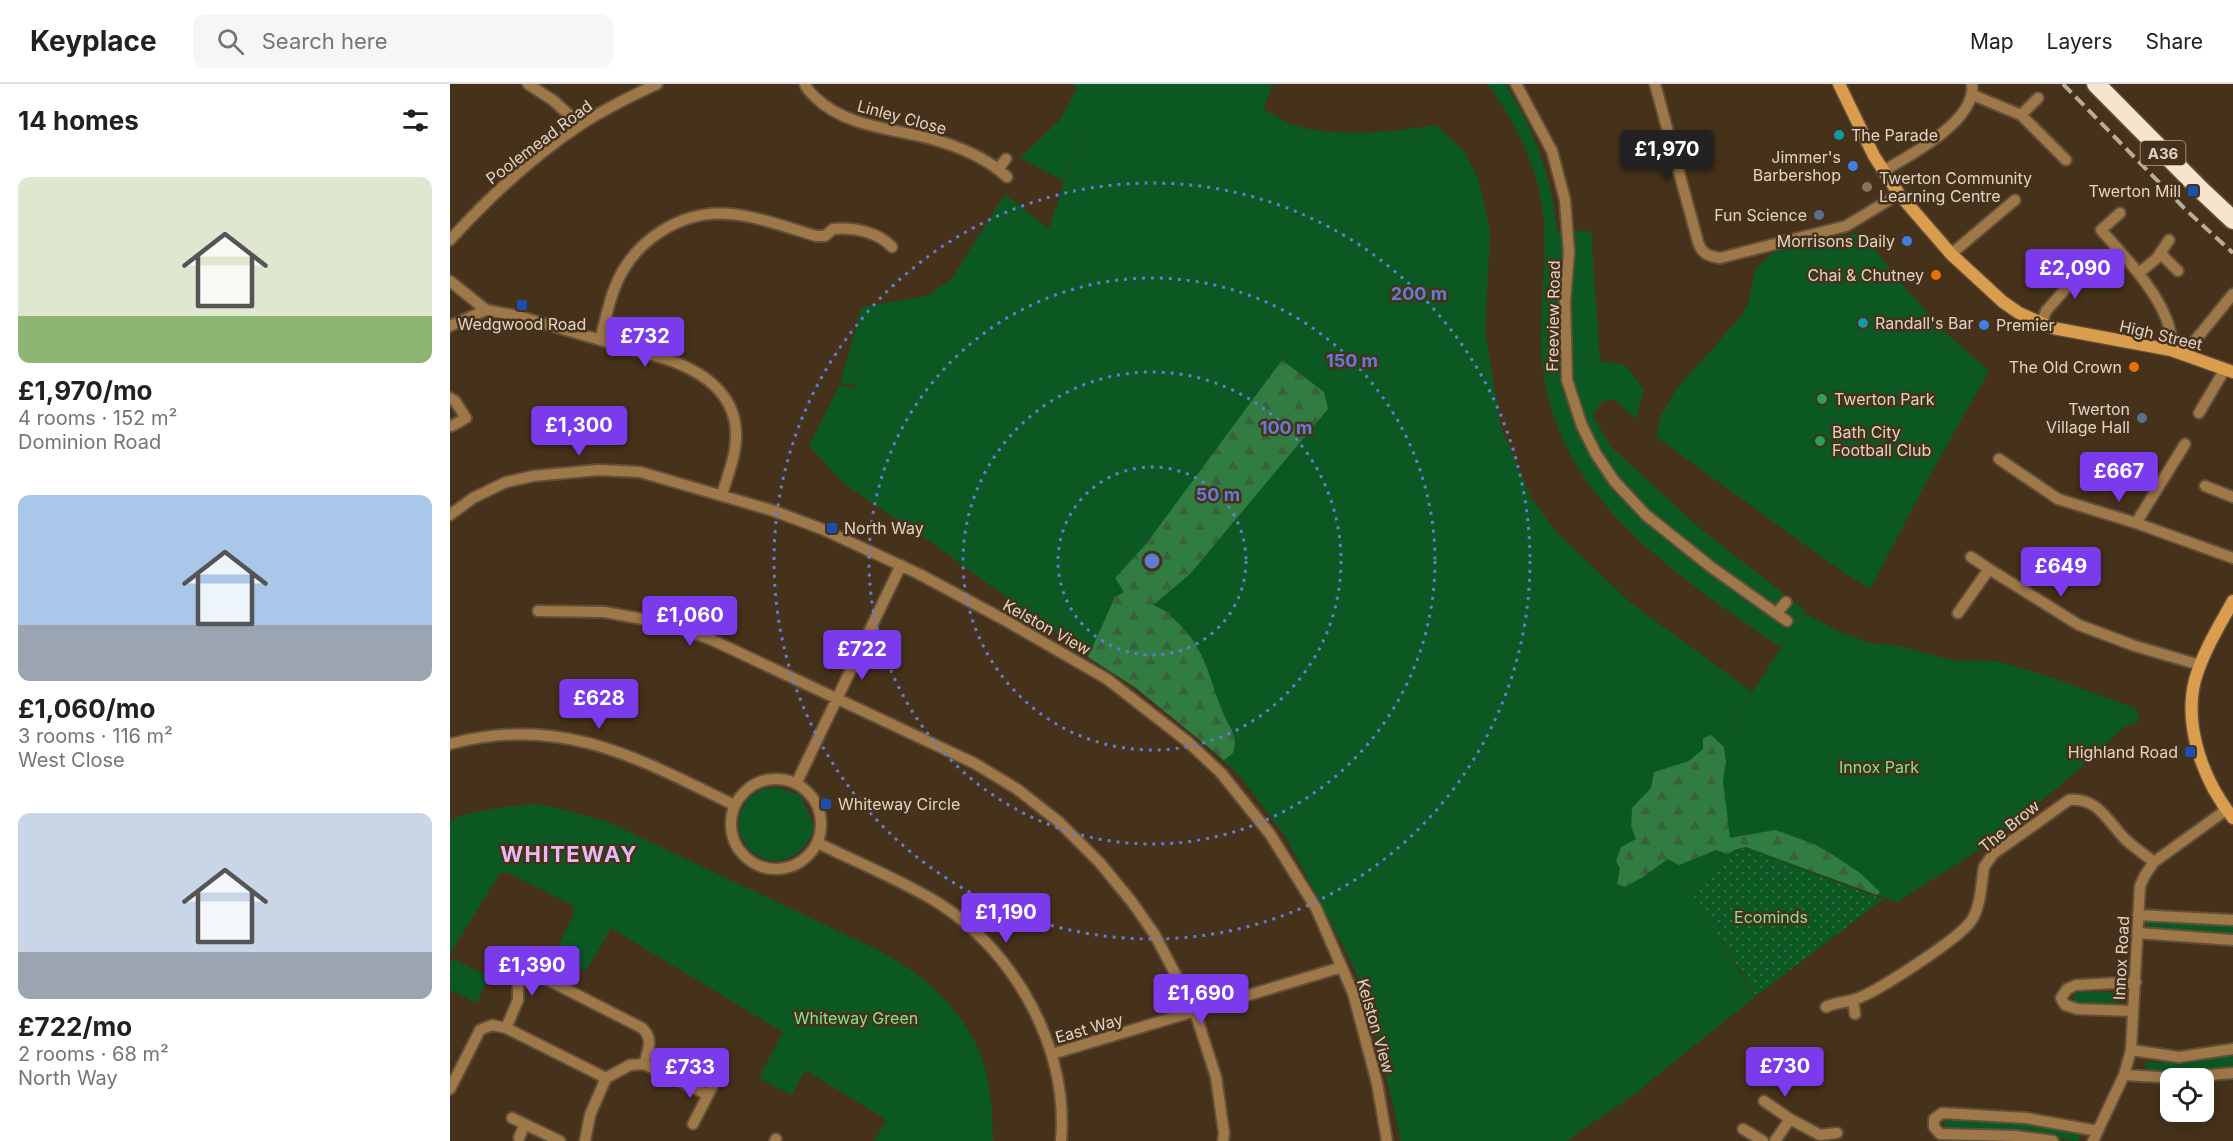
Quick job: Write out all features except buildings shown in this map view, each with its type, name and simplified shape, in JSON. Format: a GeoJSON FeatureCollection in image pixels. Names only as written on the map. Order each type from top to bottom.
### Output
{"type":"FeatureCollection","features":[{"type":"Feature","properties":{"kind":"highway","name":"A36"},"geometry":{"type":"LineString","coordinates":[[2096,84],[2233,220]]}},
{"type":"Feature","properties":{"kind":"street"},"geometry":{"type":"LineString","coordinates":[[528,84],[554,101],[580,125]]}},
{"type":"Feature","properties":{"kind":"street","name":"Poolemead Road"},"geometry":{"type":"LineString","coordinates":[[450,240],[486,201],[580,125],[657,84]]}},
{"type":"Feature","properties":{"kind":"street","name":"Linley Close"},"geometry":{"type":"LineString","coordinates":[[805,84],[822,104],[841,115],[857,122],[956,147],[998,169],[1007,177]]}},
{"type":"Feature","properties":{"kind":"street","name":"Freeview Road"},"geometry":{"type":"LineString","coordinates":[[1516,84],[1552,151],[1565,200],[1569,253],[1565,301],[1567,380],[1582,426],[1596,454],[1615,482],[1646,515],[1711,567],[1787,621]]}},
{"type":"Feature","properties":{"kind":"street"},"geometry":{"type":"LineString","coordinates":[[1655,84],[1700,249],[1708,256],[1720,258],[1846,226],[1899,194]]}},
{"type":"Feature","properties":{"kind":"street","name":"High Street"},"geometry":{"type":"LineString","coordinates":[[1839,84],[1850,110],[1883,171],[1899,194],[1951,254],[2003,302],[2041,324],[2079,334],[2171,350],[2229,370]]}},
{"type":"Feature","properties":{"kind":"street"},"geometry":{"type":"LineString","coordinates":[[1883,171],[1930,143],[1968,107],[1973,90],[2021,115],[2066,160]]}},
{"type":"Feature","properties":{"kind":"street"},"geometry":{"type":"LineString","coordinates":[[2021,115],[2038,98]]}},
{"type":"Feature","properties":{"kind":"street"},"geometry":{"type":"LineString","coordinates":[[998,169],[1006,159]]}},
{"type":"Feature","properties":{"kind":"street"},"geometry":{"type":"LineString","coordinates":[[1951,254],[2015,200]]}},
{"type":"Feature","properties":{"kind":"street"},"geometry":{"type":"LineString","coordinates":[[2120,213],[2101,230],[2139,273],[2161,310],[2169,329],[2172,341],[2171,350]]}},
{"type":"Feature","properties":{"kind":"street"},"geometry":{"type":"LineString","coordinates":[[600,340],[615,286],[623,270],[645,242],[680,220],[730,214],[816,236],[825,236],[833,229],[854,229],[878,236],[892,247]]}},
{"type":"Feature","properties":{"kind":"street"},"geometry":{"type":"LineString","coordinates":[[2139,273],[2169,240]]}},
{"type":"Feature","properties":{"kind":"street"},"geometry":{"type":"LineString","coordinates":[[2160,252],[2178,271]]}},
{"type":"Feature","properties":{"kind":"street"},"geometry":{"type":"LineString","coordinates":[[2041,324],[2046,311],[2088,263]]}},
{"type":"Feature","properties":{"kind":"street"},"geometry":{"type":"LineString","coordinates":[[450,281],[486,309],[518,316],[689,367],[707,377],[720,391],[736,423],[734,455],[722,495]]}},
{"type":"Feature","properties":{"kind":"street"},"geometry":{"type":"LineString","coordinates":[[2184,354],[2233,294]]}},
{"type":"Feature","properties":{"kind":"street"},"geometry":{"type":"LineString","coordinates":[[450,326],[486,309]]}},
{"type":"Feature","properties":{"kind":"street"},"geometry":{"type":"LineString","coordinates":[[2199,413],[2229,370]]}},
{"type":"Feature","properties":{"kind":"street"},"geometry":{"type":"LineString","coordinates":[[450,398],[455,401],[466,418],[452,426]]}},
{"type":"Feature","properties":{"kind":"street"},"geometry":{"type":"LineString","coordinates":[[2136,523],[2185,444]]}},
{"type":"Feature","properties":{"kind":"street"},"geometry":{"type":"LineString","coordinates":[[1999,459],[2058,499],[2136,523],[2233,558]]}},
{"type":"Feature","properties":{"kind":"street","name":"Kelston View"},"geometry":{"type":"LineString","coordinates":[[450,515],[473,498],[506,482],[533,476],[598,470],[640,472],[771,510],[822,529],[901,565],[1003,618],[1107,679],[1196,750],[1221,773],[1270,834],[1316,908],[1353,993],[1377,1083],[1387,1141]]}},
{"type":"Feature","properties":{"kind":"street"},"geometry":{"type":"LineString","coordinates":[[2205,486],[2233,497]]}},
{"type":"Feature","properties":{"kind":"street"},"geometry":{"type":"LineString","coordinates":[[1971,557],[2079,625],[2135,646],[2200,665]]}},
{"type":"Feature","properties":{"kind":"street"},"geometry":{"type":"LineString","coordinates":[[796,783],[901,565]]}},
{"type":"Feature","properties":{"kind":"street"},"geometry":{"type":"LineString","coordinates":[[1958,613],[1989,568]]}},
{"type":"Feature","properties":{"kind":"street"},"geometry":{"type":"LineString","coordinates":[[2230,814],[2215,791],[2196,746],[2192,695],[2200,665],[2233,601]]}},
{"type":"Feature","properties":{"kind":"street"},"geometry":{"type":"LineString","coordinates":[[1777,613],[1786,602]]}},
{"type":"Feature","properties":{"kind":"street"},"geometry":{"type":"LineString","coordinates":[[538,611],[604,612],[664,623],[711,639],[974,763],[1017,789],[1059,822],[1100,863],[1155,935],[1195,1012],[1216,1077],[1224,1133],[1223,1141]]}},
{"type":"Feature","properties":{"kind":"street"},"geometry":{"type":"LineString","coordinates":[[450,744],[511,734],[555,735],[580,739],[633,756],[734,805]]}},
{"type":"Feature","properties":{"kind":"street"},"geometry":{"type":"LineString","coordinates":[[779,779],[796,783],[811,795],[819,809],[821,826],[818,843],[808,857],[796,865],[778,870],[758,866],[745,858],[732,838],[730,820],[734,805],[743,793],[756,783],[779,779]]}},
{"type":"Feature","properties":{"kind":"street","name":"The Brow"},"geometry":{"type":"LineString","coordinates":[[1826,1007],[1836,1002],[1853,1000],[1868,994],[1928,956],[1964,929],[1975,914],[1987,861],[1993,854],[2069,800],[2080,799],[2100,809],[2126,841],[2154,862]]}},
{"type":"Feature","properties":{"kind":"street","name":"Innox Road"},"geometry":{"type":"LineString","coordinates":[[2093,1141],[2124,1075],[2131,1050],[2140,886],[2154,862],[2230,814]]}},
{"type":"Feature","properties":{"kind":"street"},"geometry":{"type":"LineString","coordinates":[[818,843],[940,904],[991,948],[1014,976],[1041,1027],[1052,1054],[1062,1128],[1061,1141]]}},
{"type":"Feature","properties":{"kind":"street"},"geometry":{"type":"LineString","coordinates":[[2138,915],[2233,920]]}},
{"type":"Feature","properties":{"kind":"street"},"geometry":{"type":"LineString","coordinates":[[2138,933],[2233,940]]}},
{"type":"Feature","properties":{"kind":"street"},"geometry":{"type":"LineString","coordinates":[[506,1028],[518,1000],[518,987],[533,955]]}},
{"type":"Feature","properties":{"kind":"street","name":"East Way"},"geometry":{"type":"LineString","coordinates":[[1052,1054],[1342,967]]}},
{"type":"Feature","properties":{"kind":"street"},"geometry":{"type":"LineString","coordinates":[[546,979],[642,1028],[648,1034],[650,1043],[644,1064]]}},
{"type":"Feature","properties":{"kind":"street"},"geometry":{"type":"LineString","coordinates":[[2133,1011],[2077,1009],[2065,1005],[2061,998],[2067,989],[2076,985],[2136,982]]}},
{"type":"Feature","properties":{"kind":"street"},"geometry":{"type":"LineString","coordinates":[[1853,1000],[1855,1014]]}},
{"type":"Feature","properties":{"kind":"street"},"geometry":{"type":"LineString","coordinates":[[450,1089],[480,1030],[492,1025],[506,1028],[606,1078]]}},
{"type":"Feature","properties":{"kind":"street"},"geometry":{"type":"LineString","coordinates":[[2131,1050],[2179,1057],[2233,1049]]}},
{"type":"Feature","properties":{"kind":"street"},"geometry":{"type":"LineString","coordinates":[[585,1141],[590,1115],[606,1078],[630,1065],[644,1064],[710,1091],[693,1124]]}},
{"type":"Feature","properties":{"kind":"street"},"geometry":{"type":"LineString","coordinates":[[2214,1075],[2233,1073]]}},
{"type":"Feature","properties":{"kind":"street"},"geometry":{"type":"LineString","coordinates":[[2124,1075],[2160,1077]]}},
{"type":"Feature","properties":{"kind":"street"},"geometry":{"type":"LineString","coordinates":[[1764,1101],[1790,1119],[1820,1135],[1837,1133]]}},
{"type":"Feature","properties":{"kind":"street"},"geometry":{"type":"LineString","coordinates":[[2053,1141],[2016,1136],[1940,1134],[1934,1126],[1934,1119],[1942,1113],[2026,1118],[2098,1131]]}},
{"type":"Feature","properties":{"kind":"street"},"geometry":{"type":"LineString","coordinates":[[512,1118],[560,1141]]}},
{"type":"Feature","properties":{"kind":"street"},"geometry":{"type":"LineString","coordinates":[[1775,1141],[1790,1119]]}},
{"type":"Feature","properties":{"kind":"street"},"geometry":{"type":"LineString","coordinates":[[519,1138],[525,1124]]}},
{"type":"Feature","properties":{"kind":"street"},"geometry":{"type":"LineString","coordinates":[[1743,1129],[1763,1141]]}},
{"type":"Feature","properties":{"kind":"green space","name":"Innox Park"},"geometry":{"type":"Polygon","coordinates":[[[1071,84],[1273,84],[1263,109],[1292,125],[1313,130],[1348,133],[1384,132],[1436,125],[1465,152],[1479,181],[1490,232],[1485,331],[1501,428],[1532,499],[1557,533],[1631,603],[1752,692],[1708,762],[1789,635],[1780,647],[1701,592],[1663,562],[1596,494],[1571,455],[1552,411],[1542,362],[1541,327],[1545,238],[1538,184],[1517,132],[1488,84],[1505,84],[1525,119],[1546,174],[1557,232],[1591,231],[1600,361],[1625,365],[1644,390],[1636,419],[1615,400],[1603,401],[1593,415],[1610,446],[1703,531],[1806,611],[1797,625],[1806,614],[1838,631],[1873,644],[1895,645],[1955,661],[1997,661],[2047,676],[2135,708],[2140,721],[2124,727],[2084,765],[1996,839],[1897,902],[1741,848],[1691,892],[1755,997],[1642,1089],[1566,1141],[1401,1141],[1383,1061],[1354,967],[1284,834],[1239,775],[1191,732],[1136,688],[1088,657],[935,545],[843,483],[809,445],[840,385],[854,388],[858,379],[855,384],[840,383],[862,307],[927,296],[951,280],[1005,194],[1049,229],[1082,128],[1064,181],[1020,158],[1060,120],[1077,88],[1071,84]]]}},
{"type":"Feature","properties":{"kind":"green space","name":"Twerton Park"},"geometry":{"type":"Polygon","coordinates":[[[1861,232],[1907,290],[1949,336],[1989,371],[1931,473],[1870,589],[1840,570],[1656,437],[1661,415],[1678,387],[1739,319],[1748,304],[1758,266],[1776,251],[1861,232]]]}},
{"type":"Feature","properties":{"kind":"green space"},"geometry":{"type":"Polygon","coordinates":[[[1282,360],[1324,392],[1328,409],[1190,574],[1153,605],[1171,614],[1169,615],[1191,637],[1204,661],[1234,737],[1233,753],[1224,760],[1136,688],[1088,657],[1115,597],[1124,592],[1115,578],[1146,544],[1282,360]]]}},
{"type":"Feature","properties":{"kind":"green space"},"geometry":{"type":"Polygon","coordinates":[[[1711,735],[1724,747],[1726,763],[1723,781],[1730,838],[1775,830],[1814,844],[1860,873],[1880,892],[1877,895],[1746,847],[1728,854],[1716,850],[1679,865],[1668,859],[1625,887],[1617,884],[1620,868],[1616,861],[1621,847],[1636,839],[1631,827],[1632,808],[1651,788],[1654,772],[1689,761],[1703,749],[1703,738],[1711,735]]]}},
{"type":"Feature","properties":{"kind":"green space"},"geometry":{"type":"Polygon","coordinates":[[[776,787],[800,795],[815,828],[802,848],[788,858],[773,861],[759,856],[747,847],[740,834],[739,819],[745,804],[754,794],[760,790],[776,787]]]}},
{"type":"Feature","properties":{"kind":"green space","name":"Whiteway Green"},"geometry":{"type":"Polygon","coordinates":[[[533,804],[554,807],[608,822],[874,948],[911,970],[944,998],[969,1032],[979,1051],[989,1089],[993,1141],[874,1141],[887,1120],[805,1070],[792,1095],[759,1078],[783,1032],[611,928],[586,971],[554,955],[575,911],[572,908],[573,905],[506,872],[500,873],[450,954],[450,820],[480,811],[533,804]]]}},
{"type":"Feature","properties":{"kind":"green space","name":"Ecominds"},"geometry":{"type":"Polygon","coordinates":[[[1741,848],[1883,899],[1756,996],[1691,892],[1741,848]]]}},
{"type":"Feature","properties":{"kind":"green space"},"geometry":{"type":"Polygon","coordinates":[[[2146,917],[2233,923],[2233,937],[2147,930],[2146,917]]]}},
{"type":"Feature","properties":{"kind":"green space"},"geometry":{"type":"Polygon","coordinates":[[[455,960],[489,977],[477,1003],[450,990],[450,961],[455,960]]]}},
{"type":"Feature","properties":{"kind":"green space"},"geometry":{"type":"Polygon","coordinates":[[[2078,992],[2119,992],[2119,1004],[2080,1005],[2074,1002],[2073,997],[2078,992]]]}},
{"type":"Feature","properties":{"kind":"green space"},"geometry":{"type":"Polygon","coordinates":[[[2233,1056],[2233,1067],[2229,1068],[2160,1068],[2160,1072],[2149,1071],[2144,1066],[2146,1062],[2179,1063],[2233,1056]]]}},
{"type":"Feature","properties":{"kind":"green space"},"geometry":{"type":"Polygon","coordinates":[[[1945,1120],[2014,1123],[2082,1133],[2078,1141],[2046,1135],[1984,1130],[1947,1130],[1944,1127],[1945,1120]]]}},
{"type":"Feature","properties":{"kind":"railway"},"geometry":{"type":"LineString","coordinates":[[2063,84],[2186,210],[2233,253]]}},
{"type":"Feature","properties":{"kind":"place","name":"The Parade"},"geometry":{"type":"Point","coordinates":[1839,135]}},
{"type":"Feature","properties":{"kind":"place","name":"Jimmer's Barbershop"},"geometry":{"type":"Point","coordinates":[1853,166]}},
{"type":"Feature","properties":{"kind":"place","name":"Twerton Community Learning Centre"},"geometry":{"type":"Point","coordinates":[1867,187]}},
{"type":"Feature","properties":{"kind":"place","name":"Twerton Mill"},"geometry":{"type":"Point","coordinates":[2193,191]}},
{"type":"Feature","properties":{"kind":"place","name":"Fun Science"},"geometry":{"type":"Point","coordinates":[1819,215]}},
{"type":"Feature","properties":{"kind":"place","name":"Morrisons Daily"},"geometry":{"type":"Point","coordinates":[1907,241]}},
{"type":"Feature","properties":{"kind":"place","name":"Chai & Chutney"},"geometry":{"type":"Point","coordinates":[1936,275]}},
{"type":"Feature","properties":{"kind":"place","name":"Wedgwood Road"},"geometry":{"type":"Point","coordinates":[522,305]}},
{"type":"Feature","properties":{"kind":"place","name":"Randall's Bar"},"geometry":{"type":"Point","coordinates":[1863,323]}},
{"type":"Feature","properties":{"kind":"place","name":"Premier"},"geometry":{"type":"Point","coordinates":[1984,325]}},
{"type":"Feature","properties":{"kind":"place","name":"The Old Crown"},"geometry":{"type":"Point","coordinates":[2134,367]}},
{"type":"Feature","properties":{"kind":"place","name":"Twerton Park"},"geometry":{"type":"Point","coordinates":[1822,399]}},
{"type":"Feature","properties":{"kind":"place","name":"Twerton Village Hall"},"geometry":{"type":"Point","coordinates":[2142,418]}},
{"type":"Feature","properties":{"kind":"place","name":"Bath City Football Club"},"geometry":{"type":"Point","coordinates":[1820,441]}},
{"type":"Feature","properties":{"kind":"place","name":"North Way"},"geometry":{"type":"Point","coordinates":[832,528]}},
{"type":"Feature","properties":{"kind":"place","name":"Highland Road"},"geometry":{"type":"Point","coordinates":[2190,752]}},
{"type":"Feature","properties":{"kind":"place","name":"Whiteway Circle"},"geometry":{"type":"Point","coordinates":[826,804]}},
{"type":"Feature","properties":{"kind":"district","name":"WHITEWAY"},"geometry":{"type":"Point","coordinates":[569,854]}}]}
